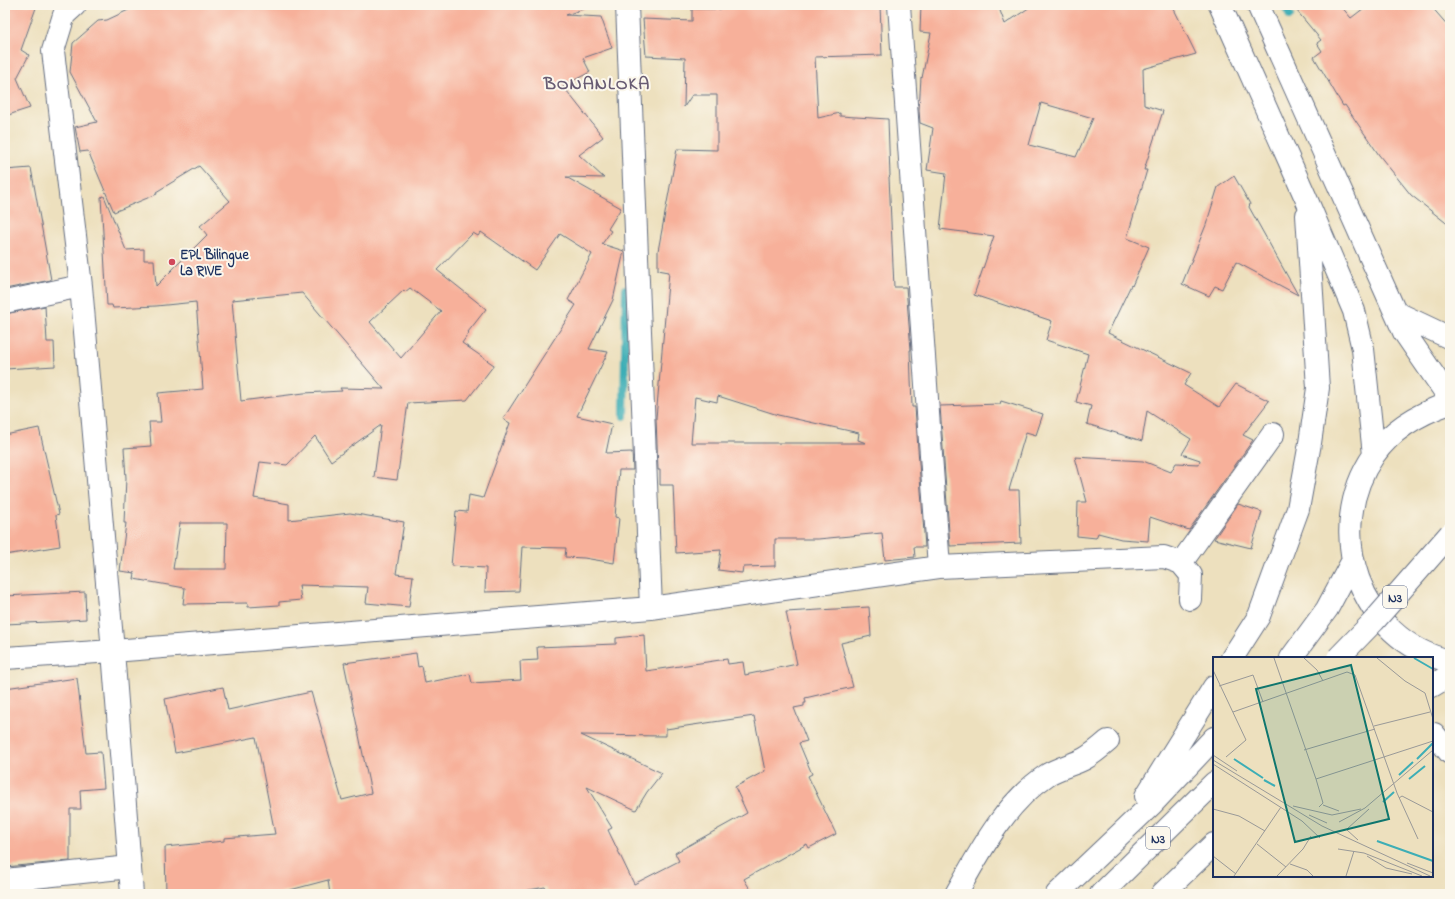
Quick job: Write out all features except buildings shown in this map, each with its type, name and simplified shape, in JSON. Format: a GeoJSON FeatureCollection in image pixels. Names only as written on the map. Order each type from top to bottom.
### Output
{"type":"FeatureCollection","features":[{"type":"Feature","properties":{"kind":"main road"},"geometry":{"type":"LineString","coordinates":[[75,5],[64,15],[53,51],[81,286],[113,651],[132,894]]}},
{"type":"Feature","properties":{"kind":"main road"},"geometry":{"type":"LineString","coordinates":[[627,5],[651,608]]}},
{"type":"Feature","properties":{"kind":"main road"},"geometry":{"type":"LineString","coordinates":[[899,5],[939,567]]}},
{"type":"Feature","properties":{"kind":"main road"},"geometry":{"type":"LineString","coordinates":[[1220,5],[1305,196],[1354,311],[1363,349],[1374,455]]}},
{"type":"Feature","properties":{"kind":"main road"},"geometry":{"type":"LineString","coordinates":[[1258,5],[1404,332],[1450,399]]}},
{"type":"Feature","properties":{"kind":"main road"},"geometry":{"type":"LineString","coordinates":[[1233,657],[1259,616],[1298,509],[1310,443],[1318,388],[1305,196]]}},
{"type":"Feature","properties":{"kind":"main road"},"geometry":{"type":"LineString","coordinates":[[5,302],[81,286]]}},
{"type":"Feature","properties":{"kind":"main road"},"geometry":{"type":"LineString","coordinates":[[1395,312],[1450,338]]}},
{"type":"Feature","properties":{"kind":"main road"},"geometry":{"type":"LineString","coordinates":[[1450,403],[1430,410],[1408,422],[1389,437],[1374,455],[1360,480],[1352,506],[1349,534],[1352,562],[1361,588],[1375,612],[1394,632],[1416,648],[1450,661]]}},
{"type":"Feature","properties":{"kind":"main road"},"geometry":{"type":"LineString","coordinates":[[1181,563],[1273,434]]}},
{"type":"Feature","properties":{"kind":"main road","name":"N3"},"geometry":{"type":"LineString","coordinates":[[1339,657],[1374,621],[1450,534]]}},
{"type":"Feature","properties":{"kind":"main road"},"geometry":{"type":"LineString","coordinates":[[5,658],[113,651],[651,608],[939,567],[1164,557],[1181,563],[1191,575],[1190,599]]}},
{"type":"Feature","properties":{"kind":"main road"},"geometry":{"type":"LineString","coordinates":[[1292,657],[1327,609],[1352,562]]}},
{"type":"Feature","properties":{"kind":"main road"},"geometry":{"type":"LineString","coordinates":[[1433,685],[1450,675]]}},
{"type":"Feature","properties":{"kind":"main road"},"geometry":{"type":"LineString","coordinates":[[1125,830],[1213,689]]}},
{"type":"Feature","properties":{"kind":"main road"},"geometry":{"type":"LineString","coordinates":[[1434,734],[1450,753]]}},
{"type":"Feature","properties":{"kind":"main road"},"geometry":{"type":"LineString","coordinates":[[1057,894],[1152,804],[1213,739]]}},
{"type":"Feature","properties":{"kind":"main road"},"geometry":{"type":"LineString","coordinates":[[956,894],[994,830],[1018,801],[1048,775],[1083,760],[1096,752],[1108,741]]}},
{"type":"Feature","properties":{"kind":"main road","name":"N3"},"geometry":{"type":"LineString","coordinates":[[1101,894],[1213,784]]}},
{"type":"Feature","properties":{"kind":"main road"},"geometry":{"type":"LineString","coordinates":[[1162,894],[1213,845]]}},
{"type":"Feature","properties":{"kind":"main road"},"geometry":{"type":"LineString","coordinates":[[5,880],[130,867]]}},
{"type":"Feature","properties":{"kind":"waterway"},"geometry":{"type":"LineString","coordinates":[[1284,5],[1290,16]]}},
{"type":"Feature","properties":{"kind":"waterway"},"geometry":{"type":"LineString","coordinates":[[624,416],[626,289]]}},
{"type":"Feature","properties":{"kind":"place","name":"EPL Bilingue La RIVE"},"geometry":{"type":"Point","coordinates":[172,262]}},
{"type":"Feature","properties":{"kind":"district","name":"BONANLOKA"},"geometry":{"type":"Point","coordinates":[597,83]}}]}
